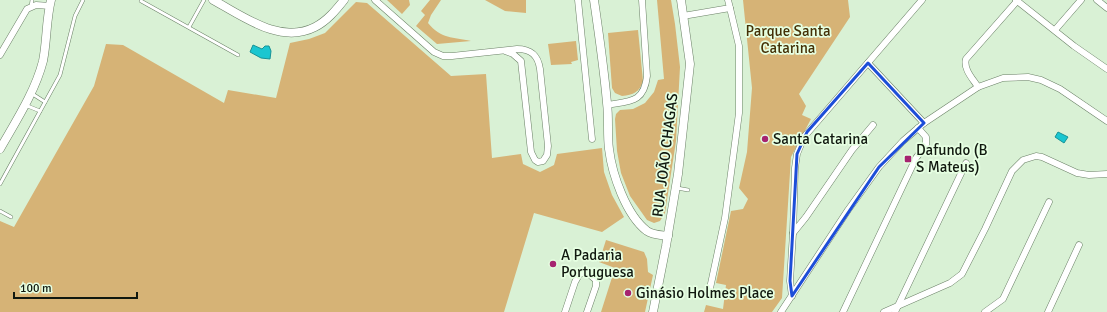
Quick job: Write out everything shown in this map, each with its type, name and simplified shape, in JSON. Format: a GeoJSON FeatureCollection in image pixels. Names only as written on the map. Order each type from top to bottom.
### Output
{"type":"FeatureCollection","features":[{"type":"Feature","properties":{"kind":"street"},"geometry":{"type":"LineString","coordinates":[[213,0],[272,30],[289,32],[308,30],[316,26],[333,13],[344,0]]}},
{"type":"Feature","properties":{"kind":"street"},"geometry":{"type":"LineString","coordinates":[[375,0],[430,48],[443,56],[525,49],[532,52],[539,61],[548,146],[547,155],[543,162],[535,160],[531,152],[521,61],[513,54],[504,51]]}},
{"type":"Feature","properties":{"kind":"street"},"geometry":{"type":"LineString","coordinates":[[578,0],[592,139]]}},
{"type":"Feature","properties":{"kind":"street"},"geometry":{"type":"LineString","coordinates":[[594,0],[608,105],[611,166],[623,196],[637,220],[647,230],[653,233],[668,236]]}},
{"type":"Feature","properties":{"kind":"street"},"geometry":{"type":"LineString","coordinates":[[608,105],[632,101],[637,98],[646,86],[647,76],[642,0]]}},
{"type":"Feature","properties":{"kind":"street","name":"RUA JOÃO CHAGAS"},"geometry":{"type":"LineString","coordinates":[[653,312],[676,188],[690,64],[681,0]]}},
{"type":"Feature","properties":{"kind":"street"},"geometry":{"type":"LineString","coordinates":[[709,293],[725,218],[739,113],[739,46],[728,0]]}},
{"type":"Feature","properties":{"kind":"street"},"geometry":{"type":"LineString","coordinates":[[792,296],[790,281],[795,168],[797,154],[804,137],[922,0]]}},
{"type":"Feature","properties":{"kind":"street"},"geometry":{"type":"LineString","coordinates":[[978,87],[964,63],[973,50],[1017,0],[1074,46],[1107,69]]}},
{"type":"Feature","properties":{"kind":"street"},"geometry":{"type":"LineString","coordinates":[[1055,30],[1081,0]]}},
{"type":"Feature","properties":{"kind":"street"},"geometry":{"type":"LineString","coordinates":[[1097,0],[1107,8]]}},
{"type":"Feature","properties":{"kind":"street"},"geometry":{"type":"LineString","coordinates":[[0,55],[31,3],[36,5],[50,3],[43,61],[31,93],[0,149]]}},
{"type":"Feature","properties":{"kind":"street"},"geometry":{"type":"LineString","coordinates":[[683,16],[730,8]]}},
{"type":"Feature","properties":{"kind":"street"},"geometry":{"type":"LineString","coordinates":[[868,63],[924,123]]}},
{"type":"Feature","properties":{"kind":"street"},"geometry":{"type":"LineString","coordinates":[[781,312],[848,210],[879,167],[903,140],[924,123],[978,87],[1003,78],[1028,77],[1041,80],[1060,89],[1107,121]]}},
{"type":"Feature","properties":{"kind":"street"},"geometry":{"type":"LineString","coordinates":[[793,233],[806,217],[852,150],[873,125]]}},
{"type":"Feature","properties":{"kind":"street"},"geometry":{"type":"LineString","coordinates":[[843,312],[916,158],[926,145],[926,137],[918,128]]}},
{"type":"Feature","properties":{"kind":"street"},"geometry":{"type":"LineString","coordinates":[[884,312],[896,309],[950,283],[962,274],[979,242],[1012,171],[1023,160],[1036,156],[1042,157],[1077,173],[1089,175],[1107,174]]}},
{"type":"Feature","properties":{"kind":"street"},"geometry":{"type":"LineString","coordinates":[[896,309],[966,163]]}},
{"type":"Feature","properties":{"kind":"street"},"geometry":{"type":"LineString","coordinates":[[985,312],[1003,298],[1048,202]]}},
{"type":"Feature","properties":{"kind":"street"},"geometry":{"type":"LineString","coordinates":[[1048,312],[1079,245]]}},
{"type":"Feature","properties":{"kind":"street"},"geometry":{"type":"LineString","coordinates":[[565,312],[575,282],[580,273],[589,274],[596,280],[596,286],[587,312]]}},
{"type":"Feature","properties":{"kind":"lane"},"geometry":{"type":"LineString","coordinates":[[0,184],[62,72],[74,20],[83,0]]}},
{"type":"Feature","properties":{"kind":"lane"},"geometry":{"type":"LineString","coordinates":[[189,27],[204,0]]}},
{"type":"Feature","properties":{"kind":"lane"},"geometry":{"type":"LineString","coordinates":[[141,1],[238,55]]}},
{"type":"Feature","properties":{"kind":"lane"},"geometry":{"type":"LineString","coordinates":[[31,93],[45,102]]}},
{"type":"Feature","properties":{"kind":"lane"},"geometry":{"type":"LineString","coordinates":[[25,104],[40,111]]}},
{"type":"Feature","properties":{"kind":"lane"},"geometry":{"type":"LineString","coordinates":[[676,188],[688,190]]}},
{"type":"Feature","properties":{"kind":"lane"},"geometry":{"type":"LineString","coordinates":[[0,211],[11,217]]}},
{"type":"Feature","properties":{"kind":"highlighted area"},"geometry":{"type":"Polygon","coordinates":[[[868,63],[924,123],[879,167],[792,296],[790,281],[797,154],[807,132],[868,63]]]}},
{"type":"Feature","properties":{"kind":"green space"},"geometry":{"type":"Polygon","coordinates":[[[387,0],[409,0],[410,5],[402,14],[387,0]]]}},
{"type":"Feature","properties":{"kind":"green space"},"geometry":{"type":"Polygon","coordinates":[[[430,0],[441,0],[431,15],[428,23],[433,28],[443,35],[471,41],[437,44],[416,26],[425,15],[421,11],[430,0]]]}},
{"type":"Feature","properties":{"kind":"green space"},"geometry":{"type":"Polygon","coordinates":[[[485,0],[526,0],[526,13],[505,11],[485,0]]]}},
{"type":"Feature","properties":{"kind":"green space"},"geometry":{"type":"Polygon","coordinates":[[[657,0],[671,0],[680,67],[676,141],[665,213],[660,221],[654,223],[647,220],[630,196],[621,173],[617,151],[615,119],[616,114],[620,110],[633,109],[645,103],[654,92],[658,80],[664,79],[657,0]]]}},
{"type":"Feature","properties":{"kind":"green space","name":"Parque Santa Catarina"},"geometry":{"type":"Polygon","coordinates":[[[743,0],[848,0],[850,17],[799,94],[806,106],[802,115],[811,119],[791,157],[782,298],[772,312],[704,312],[706,305],[723,309],[726,285],[716,283],[731,211],[743,209],[748,199],[739,188],[747,152],[752,88],[743,0]]]}},
{"type":"Feature","properties":{"kind":"green space"},"geometry":{"type":"Polygon","coordinates":[[[356,2],[367,3],[451,76],[486,74],[492,158],[521,154],[523,164],[540,172],[554,165],[557,154],[602,148],[604,172],[612,195],[624,217],[602,232],[534,213],[504,312],[0,312],[0,221],[14,227],[94,86],[106,44],[123,45],[224,103],[228,90],[276,98],[290,43],[309,39],[325,33],[356,2]]]}},
{"type":"Feature","properties":{"kind":"green space"},"geometry":{"type":"Polygon","coordinates":[[[638,30],[643,81],[642,85],[636,92],[630,95],[622,96],[615,93],[612,88],[608,33],[638,30]]]}},
{"type":"Feature","properties":{"kind":"green space"},"geometry":{"type":"Polygon","coordinates":[[[576,41],[578,60],[571,62],[572,64],[551,65],[548,44],[576,41]]]}},
{"type":"Feature","properties":{"kind":"green space","name":"Ginásio Holmes Place"},"geometry":{"type":"Polygon","coordinates":[[[606,240],[644,252],[647,259],[648,272],[653,275],[645,312],[601,312],[615,268],[599,262],[606,240]]]}},
{"type":"Feature","properties":{"kind":"water"},"geometry":{"type":"Polygon","coordinates":[[[253,45],[262,49],[265,46],[269,46],[271,51],[270,59],[261,58],[250,52],[253,45]]]}},
{"type":"Feature","properties":{"kind":"water"},"geometry":{"type":"Polygon","coordinates":[[[1058,132],[1068,137],[1064,143],[1055,137],[1058,132]]]}},
{"type":"Feature","properties":{"kind":"place","name":"Santa Catarina"},"geometry":{"type":"Point","coordinates":[765,139]}},
{"type":"Feature","properties":{"kind":"place","name":"Dafundo (B S Mateus)"},"geometry":{"type":"Point","coordinates":[908,159]}},
{"type":"Feature","properties":{"kind":"place","name":"A Padaria Portuguesa"},"geometry":{"type":"Point","coordinates":[553,264]}},
{"type":"Feature","properties":{"kind":"place","name":"Ginásio Holmes Place"},"geometry":{"type":"Point","coordinates":[628,293]}}]}
